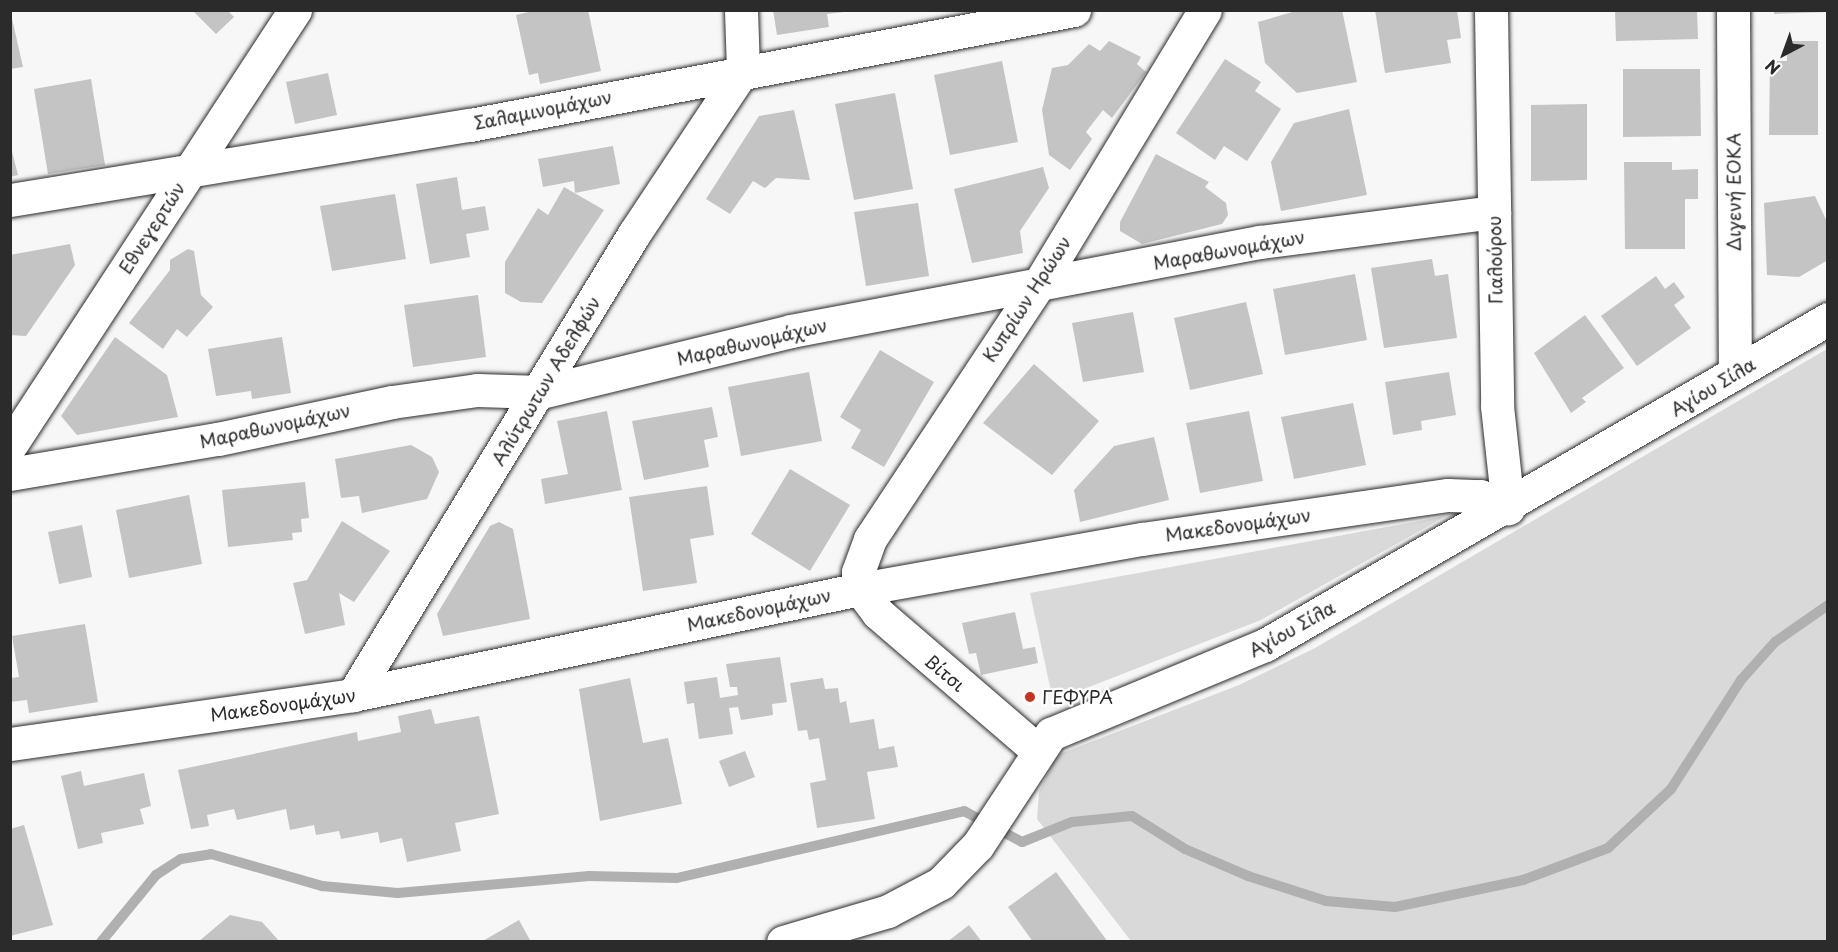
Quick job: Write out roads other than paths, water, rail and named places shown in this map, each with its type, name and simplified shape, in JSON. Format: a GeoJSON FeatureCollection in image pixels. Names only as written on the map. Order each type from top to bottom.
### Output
{"type":"FeatureCollection","features":[{"type":"Feature","properties":{"kind":"street","name":"Εθνεγερτών"},"geometry":{"type":"LineString","coordinates":[[10,446],[295,10]]}},
{"type":"Feature","properties":{"kind":"street"},"geometry":{"type":"LineString","coordinates":[[741,10],[743,70]]}},
{"type":"Feature","properties":{"kind":"street","name":"Σαλαμινομάχων"},"geometry":{"type":"LineString","coordinates":[[10,200],[192,168],[470,125],[743,70],[980,18],[1074,10]]}},
{"type":"Feature","properties":{"kind":"street","name":"Κυπρίων Ηρώων"},"geometry":{"type":"LineString","coordinates":[[860,589],[858,572],[870,539],[1039,284],[1205,10]]}},
{"type":"Feature","properties":{"kind":"street","name":"Γιαλούρου"},"geometry":{"type":"LineString","coordinates":[[1491,10],[1497,406],[1508,508]]}},
{"type":"Feature","properties":{"kind":"street","name":"Διγενή ΕΟΚΑ"},"geometry":{"type":"LineString","coordinates":[[1733,10],[1735,374]]}},
{"type":"Feature","properties":{"kind":"street","name":"Αλύτρωτων Αδελφών"},"geometry":{"type":"LineString","coordinates":[[353,695],[541,392],[634,234],[743,70]]}},
{"type":"Feature","properties":{"kind":"street","name":"Μαραθωνομάχων"},"geometry":{"type":"LineString","coordinates":[[10,474],[218,439],[392,402],[477,390],[541,392],[791,332],[1260,242],[1494,212]]}},
{"type":"Feature","properties":{"kind":"street","name":"Αγίου Σίλα"},"geometry":{"type":"LineString","coordinates":[[783,942],[841,933],[915,899],[941,883],[978,845],[1037,750],[1069,724],[1264,645],[1508,508],[1827,319]]}},
{"type":"Feature","properties":{"kind":"street","name":"Μακεδονομάχων"},"geometry":{"type":"LineString","coordinates":[[10,744],[353,695],[860,589],[1142,539],[1448,495],[1480,496],[1508,508]]}},
{"type":"Feature","properties":{"kind":"street","name":"Βίτσι"},"geometry":{"type":"LineString","coordinates":[[860,589],[898,633],[1037,750]]}},
{"type":"Feature","properties":{"kind":"waterway"},"geometry":{"type":"LineString","coordinates":[[101,942],[156,875],[181,859],[211,854],[322,886],[398,893],[589,876],[677,878],[964,811],[1022,842],[1072,822],[1132,816],[1185,849],[1248,876],[1326,901],[1395,907],[1523,880],[1608,848],[1671,789],[1741,680],[1775,642],[1828,605]]}},
{"type":"Feature","properties":{"kind":"place","name":"ΓΕΦΥΡΑ"},"geometry":{"type":"Point","coordinates":[1030,697]}}]}
